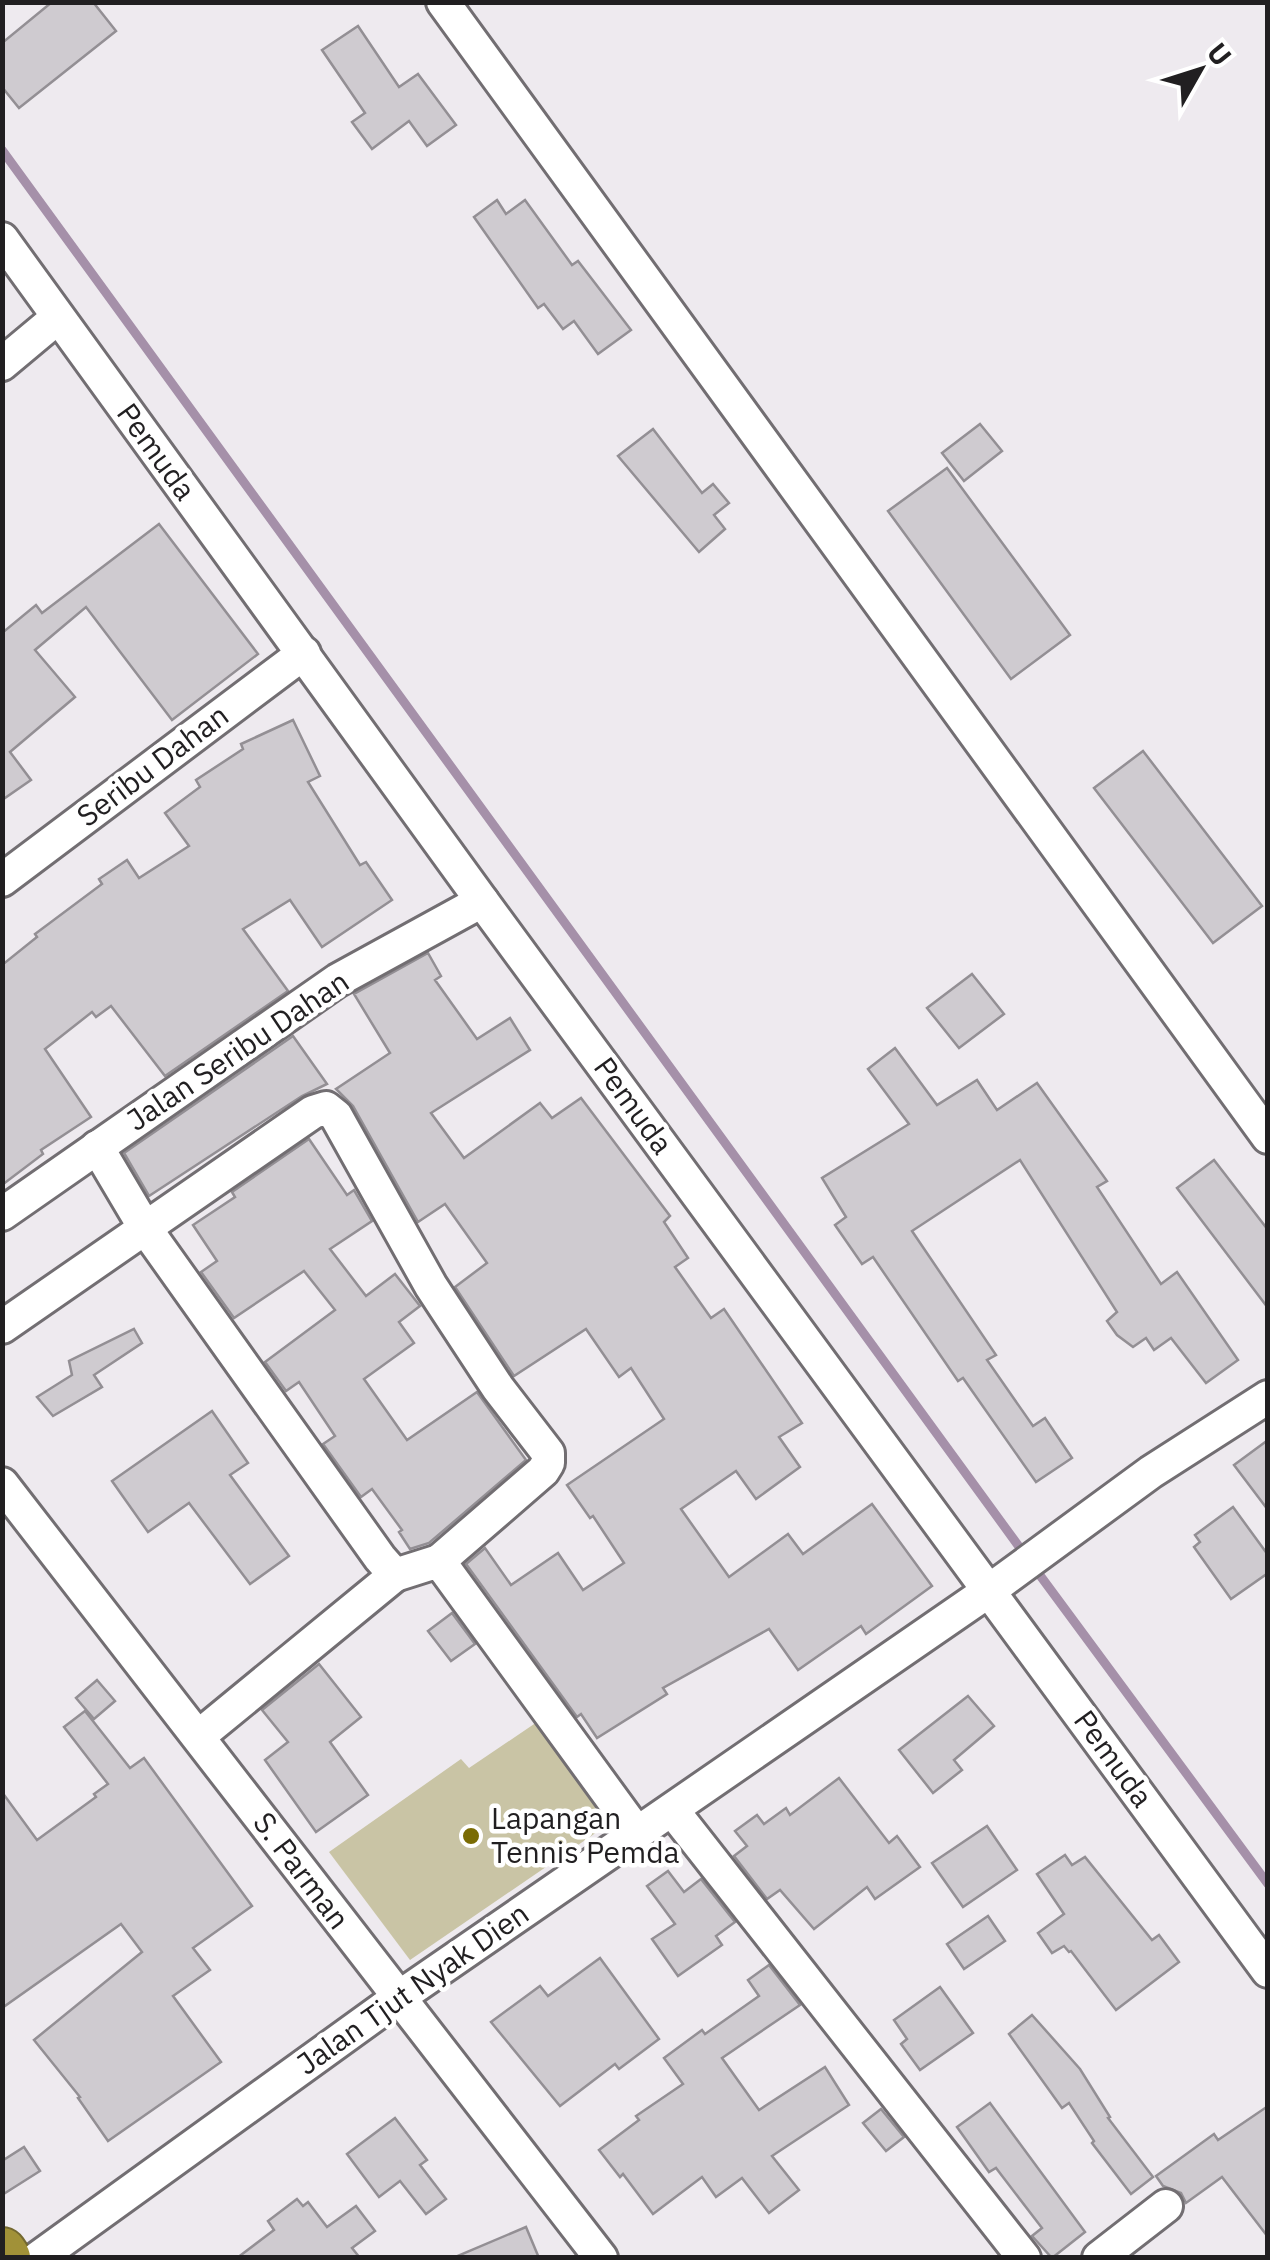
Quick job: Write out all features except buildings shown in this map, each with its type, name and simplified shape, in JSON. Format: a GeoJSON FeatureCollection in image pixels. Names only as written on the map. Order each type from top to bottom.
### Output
{"type":"FeatureCollection","features":[{"type":"Feature","properties":{"kind":"street"},"geometry":{"type":"LineString","coordinates":[[444,2],[1268,1137]]}},
{"type":"Feature","properties":{"kind":"street","name":"Pemuda"},"geometry":{"type":"LineString","coordinates":[[2,239],[1268,1972]]}},
{"type":"Feature","properties":{"kind":"street"},"geometry":{"type":"LineString","coordinates":[[2,364],[57,318]]}},
{"type":"Feature","properties":{"kind":"street","name":"Seribu Dahan"},"geometry":{"type":"LineString","coordinates":[[2,880],[304,653]]}},
{"type":"Feature","properties":{"kind":"street","name":"Jalan Seribu Dahan"},"geometry":{"type":"LineString","coordinates":[[2,1214],[338,980],[482,901]]}},
{"type":"Feature","properties":{"kind":"street"},"geometry":{"type":"LineString","coordinates":[[2,1327],[313,1112],[326,1108],[336,1116],[431,1286],[498,1388],[548,1453],[543,1471],[439,1561],[395,1575],[198,1736]]}},
{"type":"Feature","properties":{"kind":"street"},"geometry":{"type":"LineString","coordinates":[[97,1147],[145,1228],[395,1575]]}},
{"type":"Feature","properties":{"kind":"street","name":"Jalan Tjut Nyak Dien"},"geometry":{"type":"LineString","coordinates":[[38,2258],[398,1998],[990,1590],[1151,1472],[1268,1397]]}},
{"type":"Feature","properties":{"kind":"street","name":"S. Parman"},"geometry":{"type":"LineString","coordinates":[[2,1484],[601,2258]]}},
{"type":"Feature","properties":{"kind":"street"},"geometry":{"type":"LineString","coordinates":[[439,1561],[637,1833]]}},
{"type":"Feature","properties":{"kind":"street"},"geometry":{"type":"LineString","coordinates":[[673,1811],[1024,2258]]}},
{"type":"Feature","properties":{"kind":"street"},"geometry":{"type":"LineString","coordinates":[[1098,2258],[1166,2206]]}},
{"type":"Feature","properties":{"kind":"shaded area","name":"Lapangan Tennis Pemda"},"geometry":{"type":"Polygon","coordinates":[[[540,1720],[613,1821],[410,1960],[329,1852],[461,1759],[469,1768],[540,1720]]]}},
{"type":"Feature","properties":{"kind":"waterway"},"geometry":{"type":"LineString","coordinates":[[2,150],[1020,1548]]}},
{"type":"Feature","properties":{"kind":"waterway"},"geometry":{"type":"LineString","coordinates":[[1039,1574],[1268,1884]]}},
{"type":"Feature","properties":{"kind":"place","name":"Lapangan Tennis Pemda"},"geometry":{"type":"Point","coordinates":[471,1836]}}]}
